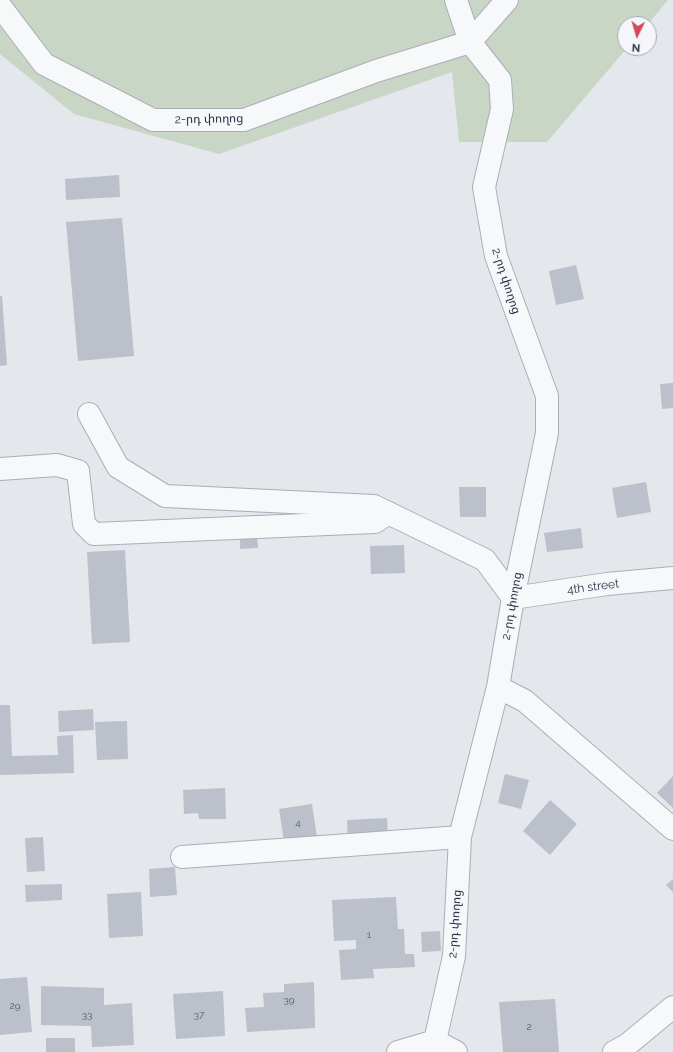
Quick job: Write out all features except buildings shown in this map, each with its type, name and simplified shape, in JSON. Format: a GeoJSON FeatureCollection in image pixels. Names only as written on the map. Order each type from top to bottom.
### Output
{"type":"FeatureCollection","features":[{"type":"Feature","properties":{"kind":"street"},"geometry":{"type":"LineString","coordinates":[[456,0],[470,42]]}},
{"type":"Feature","properties":{"kind":"street"},"geometry":{"type":"LineString","coordinates":[[470,42],[507,0]]}},
{"type":"Feature","properties":{"kind":"street","name":"2-րդ փողոց"},"geometry":{"type":"LineString","coordinates":[[0,6],[44,64],[153,120],[244,120],[376,70],[470,42],[500,80],[502,109],[484,187],[496,256],[547,396],[547,433],[513,598],[498,687],[460,837],[454,956],[435,1041]]}},
{"type":"Feature","properties":{"kind":"street"},"geometry":{"type":"LineString","coordinates":[[89,414],[118,467],[165,496],[374,506],[485,560],[513,598]]}},
{"type":"Feature","properties":{"kind":"street"},"geometry":{"type":"LineString","coordinates":[[0,469],[57,465],[78,471],[84,524],[94,534],[375,522],[389,513]]}},
{"type":"Feature","properties":{"kind":"street","name":"4th street"},"geometry":{"type":"LineString","coordinates":[[513,598],[607,584],[673,578]]}},
{"type":"Feature","properties":{"kind":"street"},"geometry":{"type":"LineString","coordinates":[[498,687],[525,701],[673,830]]}},
{"type":"Feature","properties":{"kind":"street"},"geometry":{"type":"LineString","coordinates":[[182,857],[460,837]]}},
{"type":"Feature","properties":{"kind":"street"},"geometry":{"type":"LineString","coordinates":[[614,1052],[627,1045],[673,1007]]}},
{"type":"Feature","properties":{"kind":"street"},"geometry":{"type":"LineString","coordinates":[[398,1052],[435,1041],[456,1052]]}},
{"type":"Feature","properties":{"kind":"green space"},"geometry":{"type":"Polygon","coordinates":[[[0,0],[668,0],[655,16],[617,16],[617,56],[620,56],[547,142],[459,142],[452,72],[219,154],[74,114],[0,54],[0,0]]]}}]}
